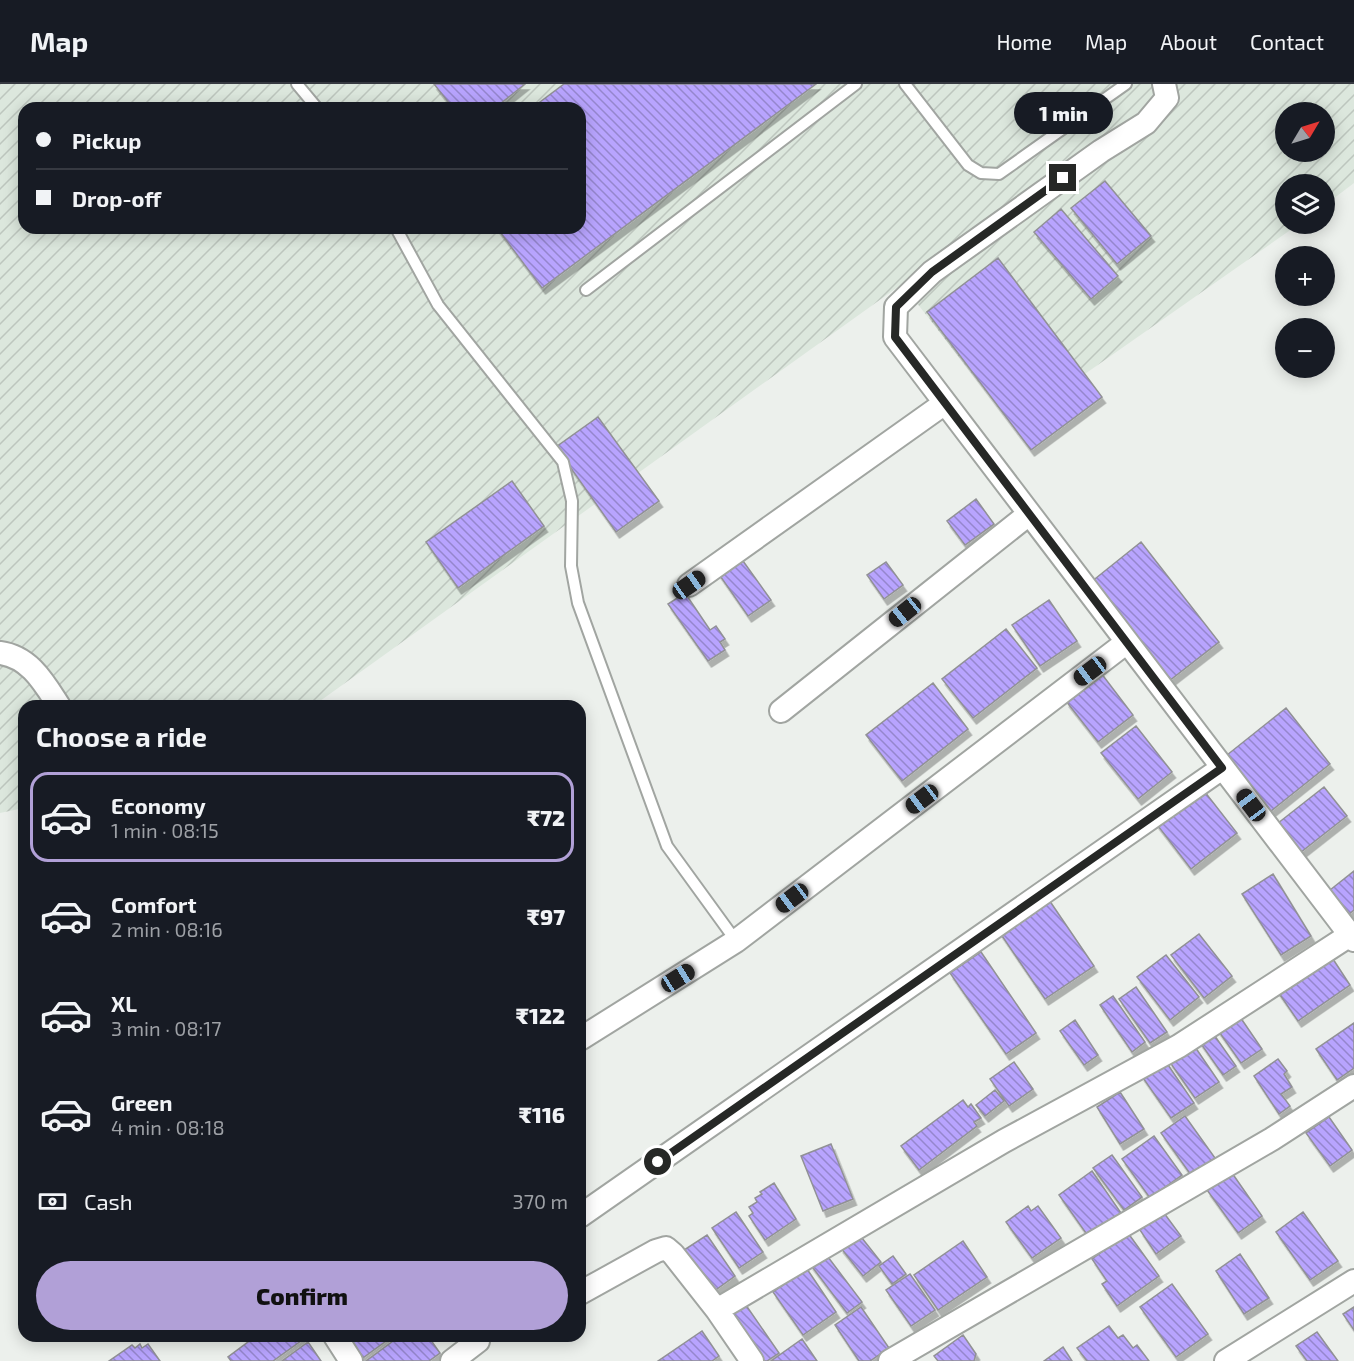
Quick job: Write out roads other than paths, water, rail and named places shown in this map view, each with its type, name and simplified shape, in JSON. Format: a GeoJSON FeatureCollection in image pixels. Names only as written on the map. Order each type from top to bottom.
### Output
{"type":"FeatureCollection","features":[{"type":"Feature","properties":{"kind":"street"},"geometry":{"type":"LineString","coordinates":[[717,1310],[1004,1142],[1179,1046],[1352,938],[895,337],[896,307],[932,272],[1101,152],[1146,123],[1167,98],[1164,84]]}},
{"type":"Feature","properties":{"kind":"street"},"geometry":{"type":"LineString","coordinates":[[689,585],[945,403]]}},
{"type":"Feature","properties":{"kind":"street"},"geometry":{"type":"LineString","coordinates":[[781,711],[1029,514]]}},
{"type":"Feature","properties":{"kind":"street"},"geometry":{"type":"LineString","coordinates":[[586,1035],[736,941],[1127,642]]}},
{"type":"Feature","properties":{"kind":"street"},"geometry":{"type":"LineString","coordinates":[[0,653],[12,655],[30,666],[55,700]]}},
{"type":"Feature","properties":{"kind":"street"},"geometry":{"type":"LineString","coordinates":[[586,1212],[1222,768]]}},
{"type":"Feature","properties":{"kind":"street"},"geometry":{"type":"LineString","coordinates":[[890,1361],[1272,1139],[1354,1086]]}},
{"type":"Feature","properties":{"kind":"street"},"geometry":{"type":"LineString","coordinates":[[586,1290],[656,1251],[666,1248],[717,1310],[752,1361]]}},
{"type":"Feature","properties":{"kind":"street"},"geometry":{"type":"LineString","coordinates":[[1226,1361],[1354,1281]]}},
{"type":"Feature","properties":{"kind":"street"},"geometry":{"type":"LineString","coordinates":[[339,1342],[351,1361]]}},
{"type":"Feature","properties":{"kind":"street"},"geometry":{"type":"LineString","coordinates":[[452,1361],[477,1342]]}},
{"type":"Feature","properties":{"kind":"lane"},"geometry":{"type":"LineString","coordinates":[[297,84],[312,102]]}},
{"type":"Feature","properties":{"kind":"lane"},"geometry":{"type":"LineString","coordinates":[[586,290],[856,84]]}},
{"type":"Feature","properties":{"kind":"lane"},"geometry":{"type":"LineString","coordinates":[[905,84],[968,165],[981,173],[999,174],[1126,84]]}},
{"type":"Feature","properties":{"kind":"lane"},"geometry":{"type":"LineString","coordinates":[[399,234],[438,305],[563,462],[572,501],[571,566],[578,603],[667,846],[736,941]]}}]}
